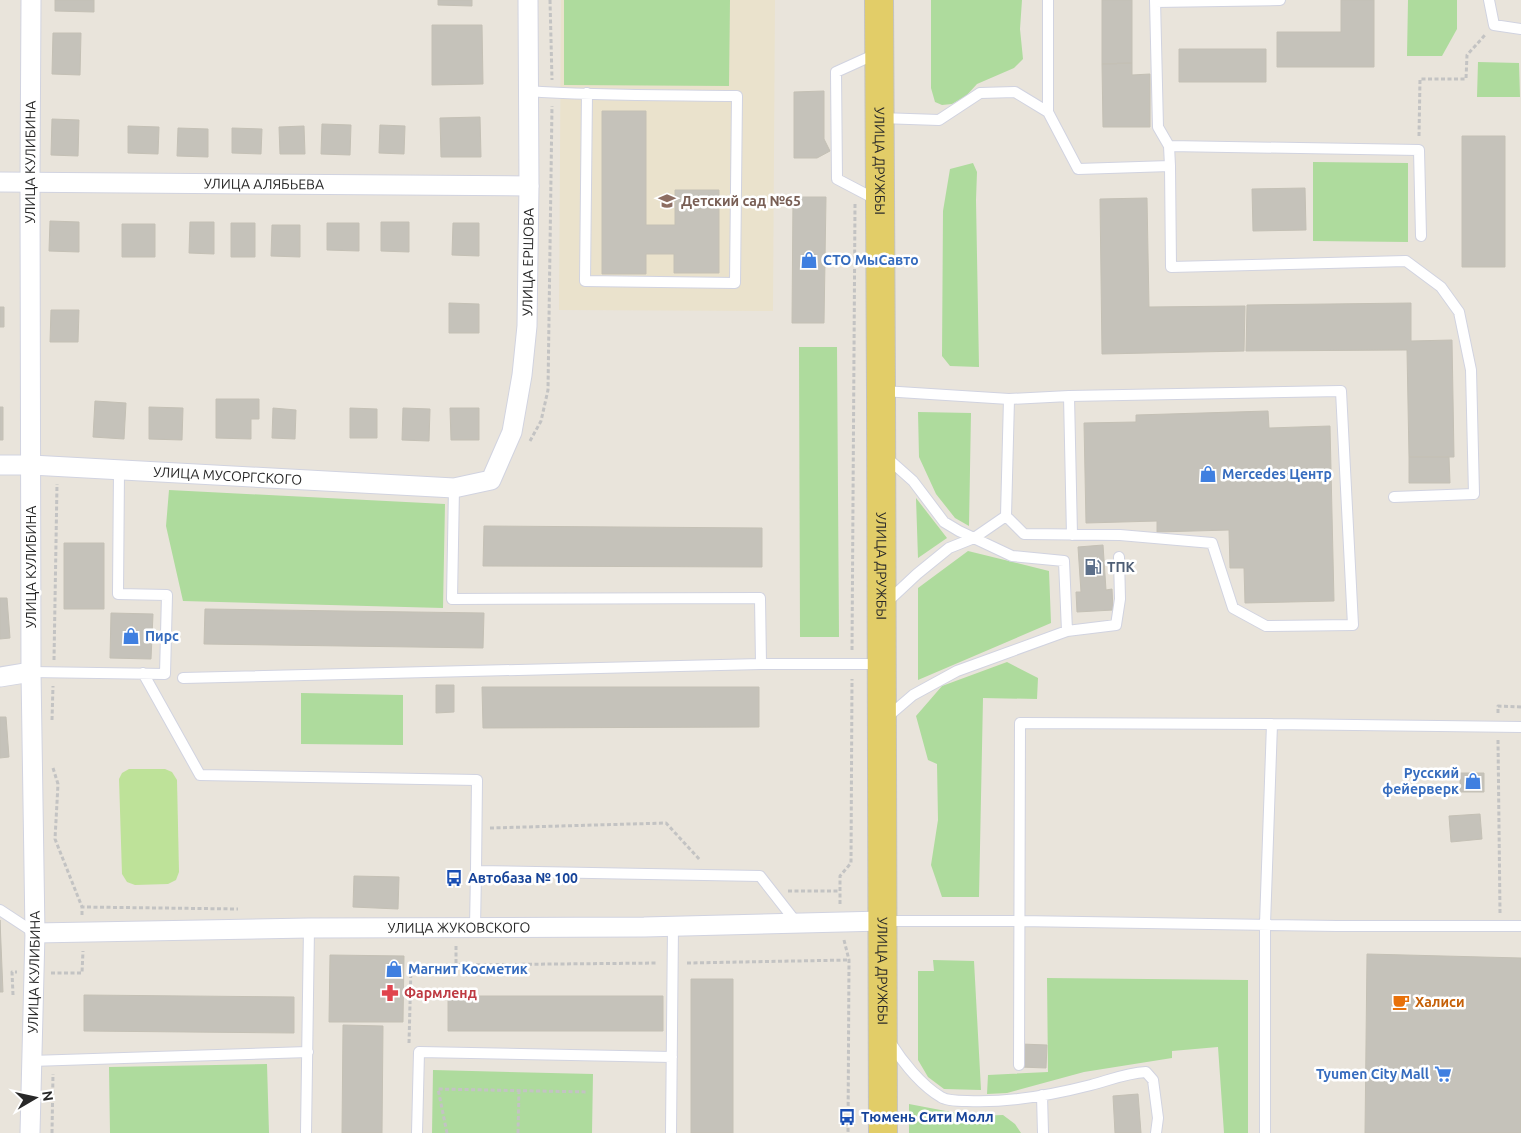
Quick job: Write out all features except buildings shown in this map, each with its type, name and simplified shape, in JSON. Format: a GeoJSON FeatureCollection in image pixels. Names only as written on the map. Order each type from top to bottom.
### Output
{"type":"FeatureCollection","features":[{"type":"Feature","properties":{"kind":"main road","name":"УЛИЦА ДРУЖБЫ"},"geometry":{"type":"LineString","coordinates":[[878,0],[882,390],[883,1133]]}},
{"type":"Feature","properties":{"kind":"street","name":"УЛИЦА КУЛИБИНА"},"geometry":{"type":"LineString","coordinates":[[30,1133],[36,933],[31,672],[31,0]]}},
{"type":"Feature","properties":{"kind":"street","name":"УЛИЦА ЕРШОВА"},"geometry":{"type":"LineString","coordinates":[[454,488],[491,480],[512,432],[522,375],[527,326],[528,0]]}},
{"type":"Feature","properties":{"kind":"street","name":"УЛИЦА АЛЯБЬЕВА"},"geometry":{"type":"LineString","coordinates":[[0,182],[528,186]]}},
{"type":"Feature","properties":{"kind":"street","name":"УЛИЦА МУСОРГСКОГО"},"geometry":{"type":"LineString","coordinates":[[0,464],[454,488]]}},
{"type":"Feature","properties":{"kind":"street"},"geometry":{"type":"LineString","coordinates":[[0,677],[31,672]]}},
{"type":"Feature","properties":{"kind":"street","name":"УЛИЦА ЖУКОВСКОГО"},"geometry":{"type":"LineString","coordinates":[[36,933],[309,928],[673,926],[883,921]]}},
{"type":"Feature","properties":{"kind":"lane"},"geometry":{"type":"LineString","coordinates":[[1048,0],[1048,112],[1078,169],[1170,166]]}},
{"type":"Feature","properties":{"kind":"lane"},"geometry":{"type":"LineString","coordinates":[[1280,0],[1155,1],[1158,127],[1169,146],[1171,267],[1406,261],[1441,287],[1459,312],[1471,370],[1474,494],[1394,497]]}},
{"type":"Feature","properties":{"kind":"lane"},"geometry":{"type":"LineString","coordinates":[[1489,0],[1494,25],[1521,29]]}},
{"type":"Feature","properties":{"kind":"lane"},"geometry":{"type":"LineString","coordinates":[[879,52],[836,72],[837,179],[880,202]]}},
{"type":"Feature","properties":{"kind":"lane"},"geometry":{"type":"LineString","coordinates":[[528,91],[737,96],[735,284],[584,281],[587,93]]}},
{"type":"Feature","properties":{"kind":"lane"},"geometry":{"type":"LineString","coordinates":[[880,118],[939,120],[980,93],[1015,92],[1048,112]]}},
{"type":"Feature","properties":{"kind":"lane"},"geometry":{"type":"LineString","coordinates":[[1169,146],[1419,150],[1421,236]]}},
{"type":"Feature","properties":{"kind":"lane"},"geometry":{"type":"LineString","coordinates":[[882,390],[1009,399],[1069,396],[1341,392],[1353,625],[1266,626],[1234,608],[1212,543],[1120,535],[1024,534],[1006,516],[1009,399]]}},
{"type":"Feature","properties":{"kind":"lane"},"geometry":{"type":"LineString","coordinates":[[1069,396],[1072,535]]}},
{"type":"Feature","properties":{"kind":"lane"},"geometry":{"type":"LineString","coordinates":[[882,453],[913,481],[944,522],[1012,556],[1064,561],[1068,631]]}},
{"type":"Feature","properties":{"kind":"lane"},"geometry":{"type":"LineString","coordinates":[[31,672],[165,674],[168,595],[118,594],[119,470]]}},
{"type":"Feature","properties":{"kind":"lane"},"geometry":{"type":"LineString","coordinates":[[454,488],[452,599],[760,598],[761,664]]}},
{"type":"Feature","properties":{"kind":"lane"},"geometry":{"type":"LineString","coordinates":[[882,607],[917,574],[949,548],[974,538],[1006,516]]}},
{"type":"Feature","properties":{"kind":"lane"},"geometry":{"type":"LineString","coordinates":[[883,721],[913,695],[957,672],[1068,631],[1116,625],[1120,599],[1119,557]]}},
{"type":"Feature","properties":{"kind":"lane"},"geometry":{"type":"LineString","coordinates":[[183,678],[761,664],[883,664]]}},
{"type":"Feature","properties":{"kind":"lane"},"geometry":{"type":"LineString","coordinates":[[142,674],[200,775],[477,780],[475,927]]}},
{"type":"Feature","properties":{"kind":"lane"},"geometry":{"type":"LineString","coordinates":[[1019,1065],[1020,723],[1272,724],[1521,728]]}},
{"type":"Feature","properties":{"kind":"lane"},"geometry":{"type":"LineString","coordinates":[[1265,1133],[1265,924],[1272,724]]}},
{"type":"Feature","properties":{"kind":"lane"},"geometry":{"type":"LineString","coordinates":[[476,871],[760,876],[796,922]]}},
{"type":"Feature","properties":{"kind":"lane"},"geometry":{"type":"LineString","coordinates":[[0,910],[36,933]]}},
{"type":"Feature","properties":{"kind":"lane"},"geometry":{"type":"LineString","coordinates":[[883,921],[1521,926]]}},
{"type":"Feature","properties":{"kind":"lane"},"geometry":{"type":"LineString","coordinates":[[671,1133],[673,926]]}},
{"type":"Feature","properties":{"kind":"lane"},"geometry":{"type":"LineString","coordinates":[[306,1133],[309,928]]}},
{"type":"Feature","properties":{"kind":"lane"},"geometry":{"type":"LineString","coordinates":[[883,1032],[899,1057],[920,1080],[942,1098],[991,1103],[1042,1095],[1090,1085],[1130,1073],[1146,1072],[1152,1080],[1158,1118],[1156,1133]]}},
{"type":"Feature","properties":{"kind":"lane"},"geometry":{"type":"LineString","coordinates":[[31,1061],[308,1052]]}},
{"type":"Feature","properties":{"kind":"lane"},"geometry":{"type":"LineString","coordinates":[[417,1133],[419,1052],[672,1057]]}},
{"type":"Feature","properties":{"kind":"lane"},"geometry":{"type":"LineString","coordinates":[[1042,1095],[1044,1133]]}},
{"type":"Feature","properties":{"kind":"path"},"geometry":{"type":"LineString","coordinates":[[1419,150],[1420,79],[1466,79],[1467,55],[1494,25]]}},
{"type":"Feature","properties":{"kind":"path"},"geometry":{"type":"LineString","coordinates":[[52,728],[58,466]]}},
{"type":"Feature","properties":{"kind":"path"},"geometry":{"type":"LineString","coordinates":[[1500,926],[1498,706],[1521,707]]}},
{"type":"Feature","properties":{"kind":"path"},"geometry":{"type":"LineString","coordinates":[[52,764],[58,784],[55,839],[82,907]]}},
{"type":"Feature","properties":{"kind":"path"},"geometry":{"type":"LineString","coordinates":[[456,927],[456,965]]}},
{"type":"Feature","properties":{"kind":"path"},"geometry":{"type":"LineString","coordinates":[[409,1045],[411,966],[849,960]]}},
{"type":"Feature","properties":{"kind":"path"},"geometry":{"type":"LineString","coordinates":[[52,1133],[53,1060]]}},
{"type":"Feature","properties":{"kind":"path"},"geometry":{"type":"LineString","coordinates":[[447,1133],[438,1089],[588,1092]]}},
{"type":"Feature","properties":{"kind":"path"},"geometry":{"type":"LineString","coordinates":[[518,1133],[519,1090]]}},
{"type":"Feature","properties":{"kind":"shaded area","name":"Детский сад №65"},"geometry":{"type":"Polygon","coordinates":[[[561,0],[775,0],[773,311],[559,310],[561,0]]]}},
{"type":"Feature","properties":{"kind":"green space"},"geometry":{"type":"Polygon","coordinates":[[[564,0],[730,0],[729,86],[564,85],[564,0]]]}},
{"type":"Feature","properties":{"kind":"green space"},"geometry":{"type":"Polygon","coordinates":[[[931,0],[1022,0],[1020,29],[1023,59],[1014,68],[977,84],[966,96],[952,104],[942,105],[935,102],[931,88],[931,0]]]}},
{"type":"Feature","properties":{"kind":"green space"},"geometry":{"type":"Polygon","coordinates":[[[1408,0],[1457,0],[1457,29],[1442,56],[1407,56],[1408,0]]]}},
{"type":"Feature","properties":{"kind":"green space"},"geometry":{"type":"Polygon","coordinates":[[[1478,62],[1519,63],[1520,97],[1477,97],[1478,62]]]}},
{"type":"Feature","properties":{"kind":"green space"},"geometry":{"type":"Polygon","coordinates":[[[1313,162],[1408,163],[1408,242],[1313,241],[1313,162]]]}},
{"type":"Feature","properties":{"kind":"green space"},"geometry":{"type":"Polygon","coordinates":[[[973,163],[977,172],[979,367],[950,366],[942,356],[943,211],[950,169],[973,163]]]}},
{"type":"Feature","properties":{"kind":"green space"},"geometry":{"type":"Polygon","coordinates":[[[799,347],[837,347],[839,637],[800,637],[799,347]]]}},
{"type":"Feature","properties":{"kind":"green space"},"geometry":{"type":"Polygon","coordinates":[[[918,412],[971,413],[969,526],[955,518],[936,494],[919,457],[918,412]]]}},
{"type":"Feature","properties":{"kind":"green space"},"geometry":{"type":"Polygon","coordinates":[[[169,490],[445,504],[443,608],[183,601],[166,526],[169,490]]]}},
{"type":"Feature","properties":{"kind":"green space"},"geometry":{"type":"Polygon","coordinates":[[[916,498],[947,538],[918,558],[916,498]]]}},
{"type":"Feature","properties":{"kind":"green space"},"geometry":{"type":"Polygon","coordinates":[[[968,551],[1049,571],[1051,623],[918,680],[918,588],[968,551]]]}},
{"type":"Feature","properties":{"kind":"green space"},"geometry":{"type":"Polygon","coordinates":[[[1007,662],[1038,678],[1037,699],[983,698],[979,897],[942,897],[931,865],[938,820],[937,764],[928,760],[916,716],[942,686],[1007,662]]]}},
{"type":"Feature","properties":{"kind":"green space"},"geometry":{"type":"Polygon","coordinates":[[[301,693],[403,695],[403,745],[301,744],[301,693]]]}},
{"type":"Feature","properties":{"kind":"green space"},"geometry":{"type":"Polygon","coordinates":[[[129,769],[165,769],[172,772],[177,780],[179,872],[176,880],[168,884],[135,885],[127,882],[122,874],[119,779],[122,773],[129,769]]]}},
{"type":"Feature","properties":{"kind":"green space"},"geometry":{"type":"Polygon","coordinates":[[[933,960],[974,961],[981,1090],[944,1089],[928,1077],[918,1060],[918,971],[934,971],[933,960]]]}},
{"type":"Feature","properties":{"kind":"green space"},"geometry":{"type":"Polygon","coordinates":[[[1047,978],[1248,980],[1248,1133],[1224,1133],[1218,1047],[1172,1051],[1172,1058],[1084,1072],[1007,1093],[987,1094],[988,1075],[1048,1072],[1047,978]]]}},
{"type":"Feature","properties":{"kind":"green space"},"geometry":{"type":"Polygon","coordinates":[[[267,1064],[269,1133],[110,1133],[109,1067],[267,1064]]]}},
{"type":"Feature","properties":{"kind":"green space"},"geometry":{"type":"Polygon","coordinates":[[[433,1070],[593,1074],[592,1133],[432,1133],[433,1070]]]}},
{"type":"Feature","properties":{"kind":"green space"},"geometry":{"type":"Polygon","coordinates":[[[909,1104],[972,1116],[1003,1115],[1015,1124],[1021,1133],[909,1133],[909,1104]]]}},
{"type":"Feature","properties":{"kind":"place","name":"Детский сад №65"},"geometry":{"type":"Point","coordinates":[667,201]}},
{"type":"Feature","properties":{"kind":"place","name":"СТО МыСавто"},"geometry":{"type":"Point","coordinates":[809,260]}},
{"type":"Feature","properties":{"kind":"place","name":"Mercedes Центр"},"geometry":{"type":"Point","coordinates":[1208,474]}},
{"type":"Feature","properties":{"kind":"place","name":"ТПК"},"geometry":{"type":"Point","coordinates":[1093,567]}},
{"type":"Feature","properties":{"kind":"place","name":"Пирс"},"geometry":{"type":"Point","coordinates":[131,636]}},
{"type":"Feature","properties":{"kind":"place","name":"Русский фейерверк"},"geometry":{"type":"Point","coordinates":[1473,781]}},
{"type":"Feature","properties":{"kind":"place","name":"Автобаза № 100"},"geometry":{"type":"Point","coordinates":[454,878]}},
{"type":"Feature","properties":{"kind":"place","name":"Магнит Косметик"},"geometry":{"type":"Point","coordinates":[394,969]}},
{"type":"Feature","properties":{"kind":"place","name":"Фармленд"},"geometry":{"type":"Point","coordinates":[390,993]}},
{"type":"Feature","properties":{"kind":"place","name":"Халиси"},"geometry":{"type":"Point","coordinates":[1401,1002]}},
{"type":"Feature","properties":{"kind":"place","name":"Tyumen City Mall"},"geometry":{"type":"Point","coordinates":[1443,1074]}},
{"type":"Feature","properties":{"kind":"place","name":"Тюмень Сити Молл"},"geometry":{"type":"Point","coordinates":[847,1117]}}]}
